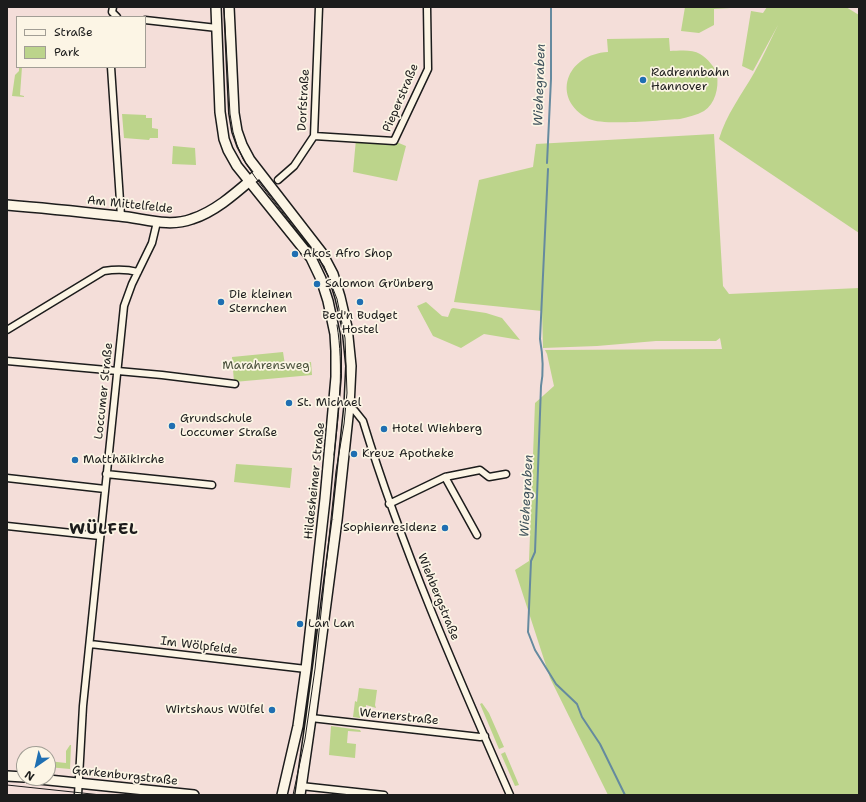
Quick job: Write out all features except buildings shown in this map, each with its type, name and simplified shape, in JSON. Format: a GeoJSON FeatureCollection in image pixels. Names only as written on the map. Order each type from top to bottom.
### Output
{"type":"FeatureCollection","features":[{"type":"Feature","properties":{"kind":"main road","name":"Hildesheimer Straße"},"geometry":{"type":"LineString","coordinates":[[216,7],[220,112],[224,139],[228,150],[237,166],[311,258],[328,301],[335,334],[337,368],[325,507],[298,726],[282,795]]}},
{"type":"Feature","properties":{"kind":"main road"},"geometry":{"type":"LineString","coordinates":[[229,7],[233,105],[237,131],[242,145],[259,173],[322,253],[333,274],[348,332],[351,366],[349,407],[336,528],[300,790]]}},
{"type":"Feature","properties":{"kind":"main road","name":"Am Mittelfelde"},"geometry":{"type":"LineString","coordinates":[[7,205],[121,216],[157,222],[178,223],[191,220],[205,214],[259,173]]}},
{"type":"Feature","properties":{"kind":"main road","name":"Garkenburgstraße"},"geometry":{"type":"LineString","coordinates":[[56,781],[194,795]]}},
{"type":"Feature","properties":{"kind":"street"},"geometry":{"type":"LineString","coordinates":[[113,7],[112,12],[116,16]]}},
{"type":"Feature","properties":{"kind":"street","name":"Dorfstraße"},"geometry":{"type":"LineString","coordinates":[[278,180],[294,166],[314,136],[319,7]]}},
{"type":"Feature","properties":{"kind":"street","name":"Pieperstraße"},"geometry":{"type":"LineString","coordinates":[[314,136],[394,141],[428,69],[427,7]]}},
{"type":"Feature","properties":{"kind":"street"},"geometry":{"type":"LineString","coordinates":[[146,20],[217,28]]}},
{"type":"Feature","properties":{"kind":"street"},"geometry":{"type":"LineString","coordinates":[[111,68],[121,216]]}},
{"type":"Feature","properties":{"kind":"street","name":"Loccumer Straße"},"geometry":{"type":"LineString","coordinates":[[78,795],[83,706],[116,371],[124,306],[128,293],[152,243],[157,222]]}},
{"type":"Feature","properties":{"kind":"street"},"geometry":{"type":"LineString","coordinates":[[7,330],[104,271],[116,269],[138,272]]}},
{"type":"Feature","properties":{"kind":"street"},"geometry":{"type":"LineString","coordinates":[[7,361],[235,384]]}},
{"type":"Feature","properties":{"kind":"street","name":"Wiehbergstraße"},"geometry":{"type":"LineString","coordinates":[[349,407],[355,411],[363,421],[390,504],[436,623],[510,795]]}},
{"type":"Feature","properties":{"kind":"street"},"geometry":{"type":"LineString","coordinates":[[390,504],[445,476],[480,470],[489,477],[506,474]]}},
{"type":"Feature","properties":{"kind":"street"},"geometry":{"type":"LineString","coordinates":[[106,474],[212,485]]}},
{"type":"Feature","properties":{"kind":"street"},"geometry":{"type":"LineString","coordinates":[[445,476],[477,535]]}},
{"type":"Feature","properties":{"kind":"street"},"geometry":{"type":"LineString","coordinates":[[7,478],[105,489]]}},
{"type":"Feature","properties":{"kind":"street"},"geometry":{"type":"LineString","coordinates":[[7,526],[100,536]]}},
{"type":"Feature","properties":{"kind":"street","name":"Im Wölpfelde"},"geometry":{"type":"LineString","coordinates":[[90,644],[306,669]]}},
{"type":"Feature","properties":{"kind":"street","name":"Wernerstraße"},"geometry":{"type":"LineString","coordinates":[[311,718],[480,737],[484,736]]}},
{"type":"Feature","properties":{"kind":"street"},"geometry":{"type":"LineString","coordinates":[[300,790],[384,795]]}},
{"type":"Feature","properties":{"kind":"green space"},"geometry":{"type":"Polygon","coordinates":[[[685,7],[731,8],[714,9],[714,25],[699,33],[681,31],[685,7]]]}},
{"type":"Feature","properties":{"kind":"green space"},"geometry":{"type":"Polygon","coordinates":[[[767,7],[846,7],[859,15],[859,233],[719,139],[730,113],[757,67],[778,25],[753,71],[742,66],[751,11],[763,13],[767,7]]]}},
{"type":"Feature","properties":{"kind":"green space","name":"Radrennbahn Hannover"},"geometry":{"type":"Polygon","coordinates":[[[669,38],[670,51],[697,52],[711,63],[715,69],[717,75],[717,90],[708,108],[695,115],[680,119],[633,122],[596,121],[589,119],[577,110],[570,100],[567,90],[568,79],[573,69],[582,60],[594,55],[608,52],[607,39],[669,38]]]}},
{"type":"Feature","properties":{"kind":"green space"},"geometry":{"type":"Polygon","coordinates":[[[19,68],[22,68],[20,95],[24,97],[12,96],[15,75],[19,71],[19,68]]]}},
{"type":"Feature","properties":{"kind":"green space"},"geometry":{"type":"Polygon","coordinates":[[[122,114],[146,115],[146,118],[152,118],[152,128],[158,129],[158,138],[150,138],[149,140],[124,138],[122,114]]]}},
{"type":"Feature","properties":{"kind":"green space"},"geometry":{"type":"Polygon","coordinates":[[[714,134],[723,286],[729,294],[859,288],[859,795],[608,795],[550,678],[515,570],[529,561],[535,403],[554,386],[545,350],[722,349],[720,338],[716,341],[656,341],[597,346],[543,348],[542,311],[454,302],[479,180],[533,167],[536,144],[714,134]]]}},
{"type":"Feature","properties":{"kind":"green space"},"geometry":{"type":"Polygon","coordinates":[[[356,139],[394,141],[406,146],[397,181],[353,172],[356,139]]]}},
{"type":"Feature","properties":{"kind":"green space"},"geometry":{"type":"Polygon","coordinates":[[[173,146],[195,148],[196,165],[172,164],[173,146]]]}},
{"type":"Feature","properties":{"kind":"green space"},"geometry":{"type":"Polygon","coordinates":[[[426,302],[442,316],[448,317],[451,309],[453,308],[486,313],[502,318],[520,340],[484,334],[461,348],[433,336],[417,306],[426,302]]]}},
{"type":"Feature","properties":{"kind":"green space","name":"Marahrensweg"},"geometry":{"type":"Polygon","coordinates":[[[283,352],[285,365],[311,362],[312,375],[234,382],[232,357],[283,352]]]}},
{"type":"Feature","properties":{"kind":"green space"},"geometry":{"type":"Polygon","coordinates":[[[236,464],[292,468],[290,488],[234,482],[236,464]]]}},
{"type":"Feature","properties":{"kind":"green space"},"geometry":{"type":"Polygon","coordinates":[[[359,688],[377,690],[376,708],[366,705],[366,707],[361,707],[360,718],[353,717],[355,701],[357,702],[359,688]]]}},
{"type":"Feature","properties":{"kind":"green space"},"geometry":{"type":"Polygon","coordinates":[[[482,703],[489,713],[504,747],[499,749],[480,704],[482,703]]]}},
{"type":"Feature","properties":{"kind":"green space"},"geometry":{"type":"Polygon","coordinates":[[[331,726],[360,730],[361,732],[348,731],[347,743],[356,744],[355,758],[329,755],[331,726]]]}},
{"type":"Feature","properties":{"kind":"green space"},"geometry":{"type":"Polygon","coordinates":[[[71,745],[70,769],[56,768],[56,762],[66,763],[66,751],[71,745]]]}},
{"type":"Feature","properties":{"kind":"green space"},"geometry":{"type":"Polygon","coordinates":[[[505,752],[519,785],[515,786],[501,754],[505,752]]]}},
{"type":"Feature","properties":{"kind":"waterway","name":"Wiehegraben"},"geometry":{"type":"LineString","coordinates":[[547,163],[551,79],[551,8]]}},
{"type":"Feature","properties":{"kind":"waterway","name":"Wiehegraben"},"geometry":{"type":"LineString","coordinates":[[548,169],[540,339],[543,369],[541,386],[535,552],[531,561],[528,632],[535,650],[556,684],[577,704],[582,717],[600,744],[625,795]]}},
{"type":"Feature","properties":{"kind":"tram line"},"geometry":{"type":"LineString","coordinates":[[224,7],[230,114],[237,145],[243,159],[255,177],[324,266],[337,299],[345,338],[347,393],[344,424],[336,471],[315,669],[305,739],[293,795]]}},
{"type":"Feature","properties":{"kind":"tram line"},"geometry":{"type":"LineString","coordinates":[[334,455],[339,406],[340,373],[337,325]]}},
{"type":"Feature","properties":{"kind":"tram line"},"geometry":{"type":"LineString","coordinates":[[7,785],[101,795]]}},
{"type":"Feature","properties":{"kind":"place","name":"Radrennbahn Hannover"},"geometry":{"type":"Point","coordinates":[643,80]}},
{"type":"Feature","properties":{"kind":"place","name":"Akos Afro Shop"},"geometry":{"type":"Point","coordinates":[295,254]}},
{"type":"Feature","properties":{"kind":"place","name":"Salomon Grünberg"},"geometry":{"type":"Point","coordinates":[317,284]}},
{"type":"Feature","properties":{"kind":"place","name":"Die kleinen Sternchen"},"geometry":{"type":"Point","coordinates":[221,302]}},
{"type":"Feature","properties":{"kind":"place","name":"Bed'n Budget Hostel"},"geometry":{"type":"Point","coordinates":[360,302]}},
{"type":"Feature","properties":{"kind":"place","name":"St. Michael"},"geometry":{"type":"Point","coordinates":[289,403]}},
{"type":"Feature","properties":{"kind":"place","name":"Grundschule Loccumer Straße"},"geometry":{"type":"Point","coordinates":[172,426]}},
{"type":"Feature","properties":{"kind":"place","name":"Hotel Wiehberg"},"geometry":{"type":"Point","coordinates":[384,429]}},
{"type":"Feature","properties":{"kind":"place","name":"Kreuz Apotheke"},"geometry":{"type":"Point","coordinates":[354,454]}},
{"type":"Feature","properties":{"kind":"place","name":"Matthäikirche"},"geometry":{"type":"Point","coordinates":[75,460]}},
{"type":"Feature","properties":{"kind":"place","name":"Sophienresidenz"},"geometry":{"type":"Point","coordinates":[445,528]}},
{"type":"Feature","properties":{"kind":"place","name":"Lan Lan"},"geometry":{"type":"Point","coordinates":[300,624]}},
{"type":"Feature","properties":{"kind":"place","name":"Wirtshaus Wülfel"},"geometry":{"type":"Point","coordinates":[272,710]}},
{"type":"Feature","properties":{"kind":"district","name":"WÜLFEL"},"geometry":{"type":"Point","coordinates":[104,530]}}]}
